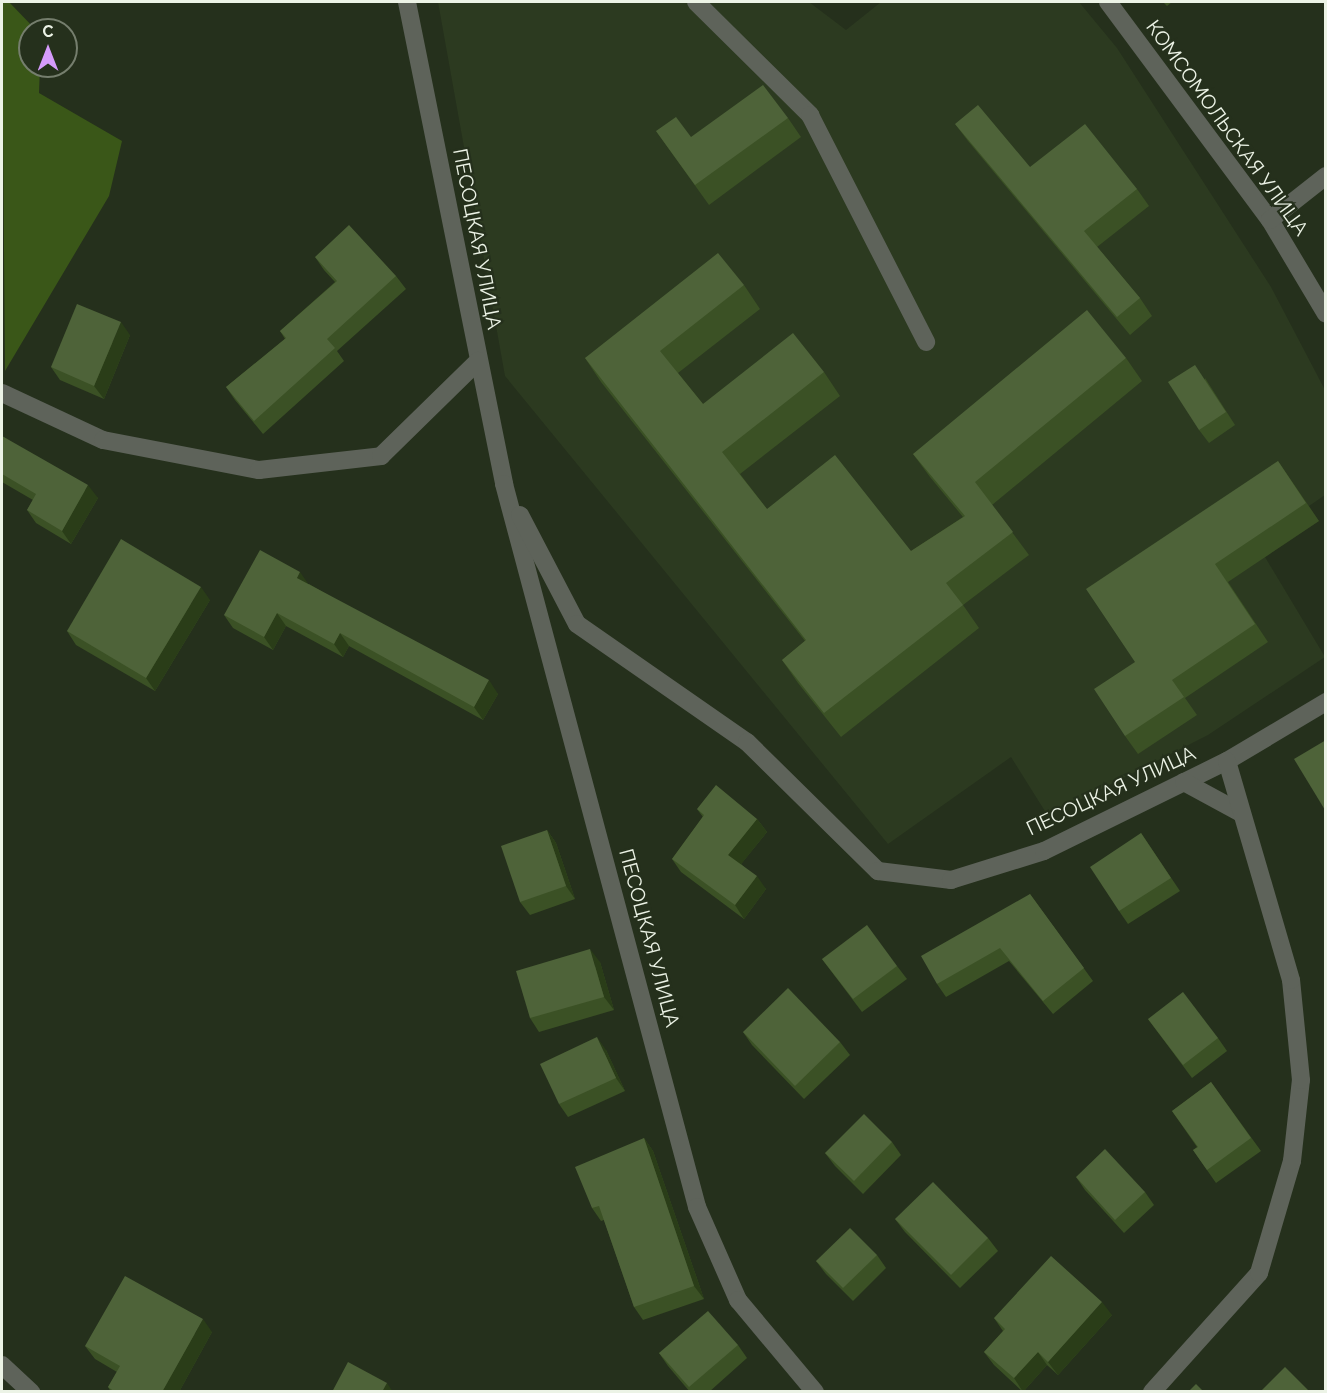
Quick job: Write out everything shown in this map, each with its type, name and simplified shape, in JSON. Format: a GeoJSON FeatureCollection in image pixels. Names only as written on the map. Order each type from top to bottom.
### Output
{"type":"FeatureCollection","features":[{"type":"Feature","properties":{"kind":"street","name":"ПЕСОЦКАЯ УЛИЦА"},"geometry":{"type":"LineString","coordinates":[[407,2],[504,484],[697,1207],[738,1300],[803,1388]]}},
{"type":"Feature","properties":{"kind":"street"},"geometry":{"type":"LineString","coordinates":[[696,2],[810,114],[926,342]]}},
{"type":"Feature","properties":{"kind":"street","name":"КОМСОМОЛЬСКАЯ УЛИЦА"},"geometry":{"type":"LineString","coordinates":[[1108,2],[1270,220],[1326,314]]}},
{"type":"Feature","properties":{"kind":"street"},"geometry":{"type":"LineString","coordinates":[[1270,220],[1326,177]]}},
{"type":"Feature","properties":{"kind":"street"},"geometry":{"type":"LineString","coordinates":[[2,393],[103,440],[259,470],[381,456],[478,361]]}},
{"type":"Feature","properties":{"kind":"street","name":"ПЕСОЦКАЯ УЛИЦА"},"geometry":{"type":"LineString","coordinates":[[504,484],[578,624],[747,742],[878,871],[951,880],[1044,851],[1227,761],[1291,980],[1301,1080],[1292,1161],[1259,1273],[1152,1392]]}},
{"type":"Feature","properties":{"kind":"street"},"geometry":{"type":"LineString","coordinates":[[1227,761],[1326,702]]}},
{"type":"Feature","properties":{"kind":"street"},"geometry":{"type":"LineString","coordinates":[[1184,782],[1241,813]]}},
{"type":"Feature","properties":{"kind":"street"},"geometry":{"type":"LineString","coordinates":[[2,1365],[31,1392]]}},
{"type":"Feature","properties":{"kind":"shaded area"},"geometry":{"type":"Polygon","coordinates":[[[438,2],[809,2],[846,30],[881,2],[1079,2],[1117,48],[1271,287],[1325,390],[1325,495],[1309,506],[1319,521],[1265,557],[1325,657],[1208,735],[1048,816],[1011,757],[888,844],[505,376],[438,2]]]}},
{"type":"Feature","properties":{"kind":"green space"},"geometry":{"type":"Polygon","coordinates":[[[2,2],[9,2],[24,18],[18,18],[18,78],[40,78],[39,93],[122,141],[109,196],[5,371],[2,2]]]}},
{"type":"Feature","properties":{"kind":"building"},"geometry":{"type":"Polygon","coordinates":[[[763,85],[788,118],[695,185],[656,131],[676,117],[691,137],[763,85]]]}},
{"type":"Feature","properties":{"kind":"building"},"geometry":{"type":"Polygon","coordinates":[[[978,105],[1030,167],[1085,124],[1137,189],[1084,231],[1140,298],[1117,317],[955,124],[978,105]]]}},
{"type":"Feature","properties":{"kind":"building"},"geometry":{"type":"Polygon","coordinates":[[[349,225],[396,276],[327,339],[335,348],[254,421],[226,387],[286,338],[280,331],[337,281],[315,257],[349,225]]]}},
{"type":"Feature","properties":{"kind":"building"},"geometry":{"type":"Polygon","coordinates":[[[718,253],[744,285],[660,351],[703,404],[793,333],[824,372],[722,452],[767,509],[835,455],[911,551],[965,516],[913,454],[1087,310],[1126,358],[975,482],[1013,532],[946,583],[963,605],[824,713],[782,660],[806,640],[585,358],[718,253]]]}},
{"type":"Feature","properties":{"kind":"building"},"geometry":{"type":"Polygon","coordinates":[[[77,304],[121,322],[94,386],[51,367],[77,304]]]}},
{"type":"Feature","properties":{"kind":"building"},"geometry":{"type":"Polygon","coordinates":[[[1195,365],[1226,412],[1199,430],[1168,382],[1195,365]]]}},
{"type":"Feature","properties":{"kind":"building"},"geometry":{"type":"Polygon","coordinates":[[[2,436],[88,485],[62,531],[27,510],[36,494],[2,474],[2,436]]]}},
{"type":"Feature","properties":{"kind":"building"},"geometry":{"type":"Polygon","coordinates":[[[1278,461],[1306,503],[1215,564],[1255,624],[1172,680],[1184,697],[1125,736],[1094,689],[1135,662],[1086,589],[1278,461]]]}},
{"type":"Feature","properties":{"kind":"building"},"geometry":{"type":"Polygon","coordinates":[[[121,539],[201,587],[146,678],[67,631],[121,539]]]}},
{"type":"Feature","properties":{"kind":"building"},"geometry":{"type":"Polygon","coordinates":[[[260,550],[300,572],[297,578],[489,680],[474,707],[340,633],[334,644],[277,613],[264,637],[224,615],[260,550]]]}},
{"type":"Feature","properties":{"kind":"building"},"geometry":{"type":"Polygon","coordinates":[[[1326,740],[1326,810],[1325,810],[1294,759],[1326,740]]]}},
{"type":"Feature","properties":{"kind":"building"},"geometry":{"type":"Polygon","coordinates":[[[716,785],[757,819],[728,855],[757,876],[735,905],[672,859],[704,815],[697,809],[716,785]]]}},
{"type":"Feature","properties":{"kind":"building"},"geometry":{"type":"Polygon","coordinates":[[[547,830],[566,886],[520,902],[501,846],[547,830]]]}},
{"type":"Feature","properties":{"kind":"building"},"geometry":{"type":"Polygon","coordinates":[[[1141,833],[1171,878],[1119,911],[1090,867],[1141,833]]]}},
{"type":"Feature","properties":{"kind":"building"},"geometry":{"type":"Polygon","coordinates":[[[1030,894],[1084,968],[1043,1001],[1000,948],[937,984],[921,956],[1030,894]]]}},
{"type":"Feature","properties":{"kind":"building"},"geometry":{"type":"Polygon","coordinates":[[[867,925],[897,966],[853,999],[822,959],[867,925]]]}},
{"type":"Feature","properties":{"kind":"building"},"geometry":{"type":"Polygon","coordinates":[[[590,949],[604,997],[530,1018],[516,971],[590,949]]]}},
{"type":"Feature","properties":{"kind":"building"},"geometry":{"type":"Polygon","coordinates":[[[788,988],[840,1042],[795,1086],[743,1032],[788,988]]]}},
{"type":"Feature","properties":{"kind":"building"},"geometry":{"type":"Polygon","coordinates":[[[1183,992],[1218,1038],[1183,1065],[1148,1019],[1183,992]]]}},
{"type":"Feature","properties":{"kind":"building"},"geometry":{"type":"Polygon","coordinates":[[[597,1037],[616,1078],[559,1104],[540,1064],[597,1037]]]}},
{"type":"Feature","properties":{"kind":"building"},"geometry":{"type":"Polygon","coordinates":[[[1211,1082],[1251,1138],[1207,1170],[1193,1150],[1198,1147],[1172,1111],[1211,1082]]]}},
{"type":"Feature","properties":{"kind":"building"},"geometry":{"type":"Polygon","coordinates":[[[864,1114],[892,1142],[854,1181],[825,1153],[864,1114]]]}},
{"type":"Feature","properties":{"kind":"building"},"geometry":{"type":"Polygon","coordinates":[[[644,1138],[694,1286],[634,1307],[599,1206],[592,1208],[575,1167],[644,1138]]]}},
{"type":"Feature","properties":{"kind":"building"},"geometry":{"type":"Polygon","coordinates":[[[1105,1149],[1145,1192],[1115,1220],[1076,1177],[1105,1149]]]}},
{"type":"Feature","properties":{"kind":"building"},"geometry":{"type":"Polygon","coordinates":[[[933,1182],[988,1238],[951,1275],[895,1219],[933,1182]]]}},
{"type":"Feature","properties":{"kind":"building"},"geometry":{"type":"Polygon","coordinates":[[[850,1228],[877,1255],[843,1288],[816,1261],[850,1228]]]}},
{"type":"Feature","properties":{"kind":"building"},"geometry":{"type":"Polygon","coordinates":[[[1051,1256],[1102,1302],[1048,1362],[1038,1352],[1014,1378],[984,1352],[1005,1329],[994,1318],[1051,1256]]]}},
{"type":"Feature","properties":{"kind":"building"},"geometry":{"type":"Polygon","coordinates":[[[125,1276],[203,1319],[162,1392],[115,1392],[108,1387],[120,1366],[85,1346],[125,1276]]]}},
{"type":"Feature","properties":{"kind":"building"},"geometry":{"type":"Polygon","coordinates":[[[708,1311],[738,1345],[689,1387],[659,1353],[708,1311]]]}},
{"type":"Feature","properties":{"kind":"building"},"geometry":{"type":"Polygon","coordinates":[[[348,1362],[387,1383],[382,1392],[332,1392],[348,1362]]]}},
{"type":"Feature","properties":{"kind":"building"},"geometry":{"type":"Polygon","coordinates":[[[1285,1367],[1310,1392],[1260,1392],[1285,1367]]]}},
{"type":"Feature","properties":{"kind":"building"},"geometry":{"type":"Polygon","coordinates":[[[1196,1384],[1204,1392],[1188,1392],[1196,1384]]]}}]}
